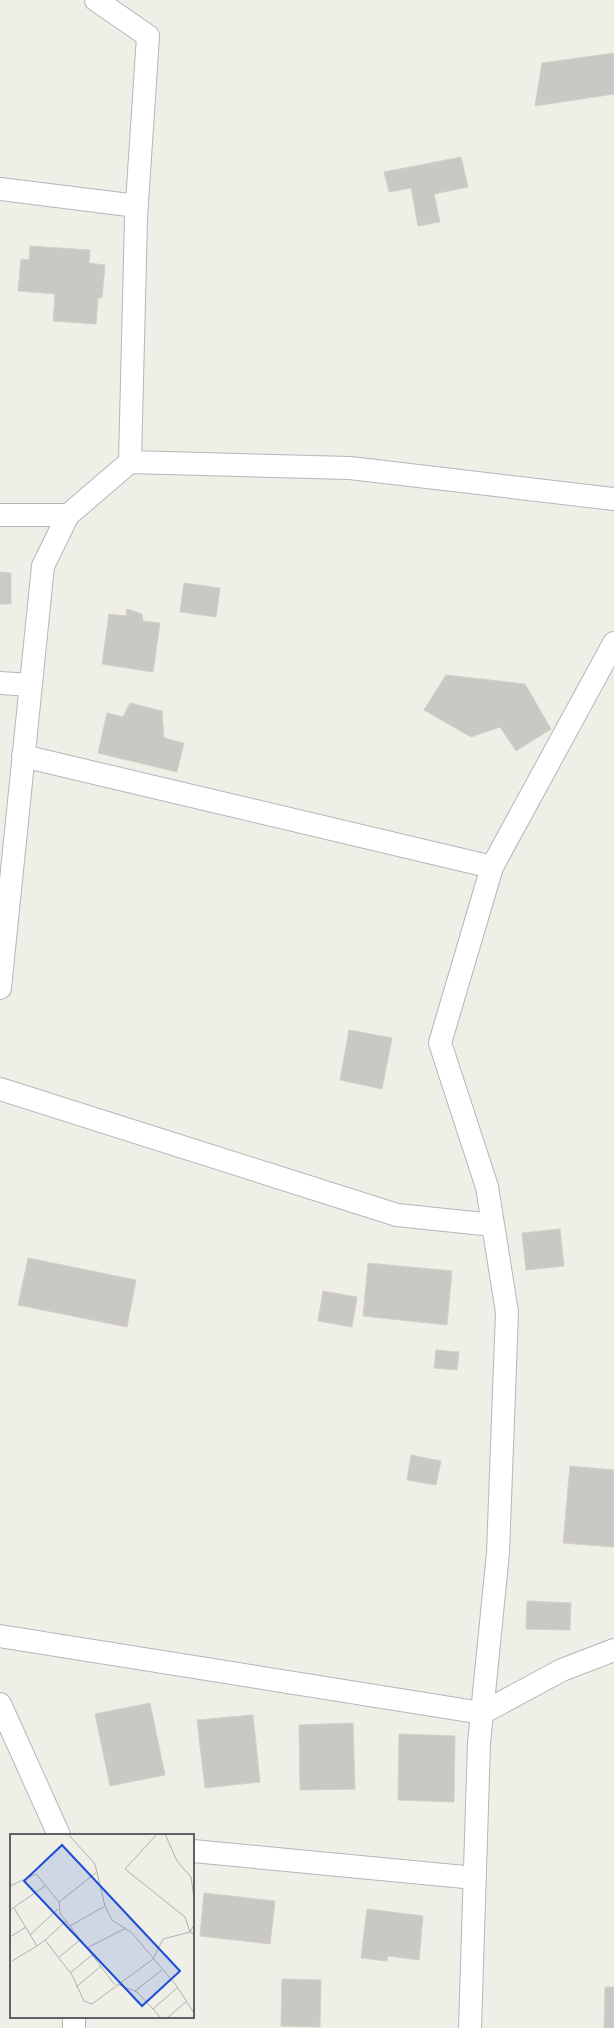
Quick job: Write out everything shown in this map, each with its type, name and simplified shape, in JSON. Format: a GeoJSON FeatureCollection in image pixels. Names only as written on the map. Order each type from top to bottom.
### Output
{"type":"FeatureCollection","features":[{"type":"Feature","properties":{"kind":"street"},"geometry":{"type":"LineString","coordinates":[[96,0],[148,36],[137,206],[130,462]]}},
{"type":"Feature","properties":{"kind":"street"},"geometry":{"type":"LineString","coordinates":[[0,189],[137,206]]}},
{"type":"Feature","properties":{"kind":"street"},"geometry":{"type":"LineString","coordinates":[[0,988],[1,961],[43,566],[68,515],[130,462],[350,468],[614,499]]}},
{"type":"Feature","properties":{"kind":"street"},"geometry":{"type":"LineString","coordinates":[[0,515],[68,515]]}},
{"type":"Feature","properties":{"kind":"street"},"geometry":{"type":"LineString","coordinates":[[470,2028],[479,1743],[498,1553],[507,1312],[487,1187],[440,1043],[492,867],[614,643]]}},
{"type":"Feature","properties":{"kind":"street"},"geometry":{"type":"LineString","coordinates":[[0,683],[31,684]]}},
{"type":"Feature","properties":{"kind":"street"},"geometry":{"type":"LineString","coordinates":[[23,756],[492,867]]}},
{"type":"Feature","properties":{"kind":"street"},"geometry":{"type":"LineString","coordinates":[[0,1089],[397,1215],[493,1225]]}},
{"type":"Feature","properties":{"kind":"street"},"geometry":{"type":"LineString","coordinates":[[0,1636],[482,1713],[562,1670],[614,1650]]}},
{"type":"Feature","properties":{"kind":"street"},"geometry":{"type":"LineString","coordinates":[[0,1704],[59,1834]]}},
{"type":"Feature","properties":{"kind":"street"},"geometry":{"type":"LineString","coordinates":[[194,1852],[475,1878]]}},
{"type":"Feature","properties":{"kind":"building"},"geometry":{"type":"Polygon","coordinates":[[[614,53],[614,94],[535,106],[542,63],[614,53]]]}},
{"type":"Feature","properties":{"kind":"building"},"geometry":{"type":"Polygon","coordinates":[[[461,157],[468,187],[434,194],[440,222],[418,226],[411,188],[389,192],[384,172],[461,157]]]}},
{"type":"Feature","properties":{"kind":"building"},"geometry":{"type":"Polygon","coordinates":[[[30,246],[90,250],[89,263],[105,265],[102,298],[98,298],[96,324],[53,321],[55,294],[18,291],[21,259],[29,260],[30,246]]]}},
{"type":"Feature","properties":{"kind":"building"},"geometry":{"type":"Polygon","coordinates":[[[0,572],[11,573],[11,604],[0,604],[0,572]]]}},
{"type":"Feature","properties":{"kind":"building"},"geometry":{"type":"Polygon","coordinates":[[[184,583],[220,588],[216,617],[180,612],[184,583]]]}},
{"type":"Feature","properties":{"kind":"building"},"geometry":{"type":"Polygon","coordinates":[[[127,609],[142,614],[143,621],[160,623],[153,672],[102,664],[109,614],[126,616],[127,609]]]}},
{"type":"Feature","properties":{"kind":"building"},"geometry":{"type":"Polygon","coordinates":[[[446,675],[525,684],[551,729],[516,751],[500,727],[471,737],[424,710],[446,675]]]}},
{"type":"Feature","properties":{"kind":"building"},"geometry":{"type":"Polygon","coordinates":[[[130,703],[162,711],[164,738],[184,743],[177,772],[98,753],[107,713],[123,717],[130,703]]]}},
{"type":"Feature","properties":{"kind":"building"},"geometry":{"type":"Polygon","coordinates":[[[349,1030],[392,1038],[382,1089],[340,1080],[349,1030]]]}},
{"type":"Feature","properties":{"kind":"building"},"geometry":{"type":"Polygon","coordinates":[[[560,1229],[564,1266],[526,1270],[522,1233],[560,1229]]]}},
{"type":"Feature","properties":{"kind":"building"},"geometry":{"type":"Polygon","coordinates":[[[28,1258],[136,1280],[127,1327],[18,1305],[28,1258]]]}},
{"type":"Feature","properties":{"kind":"building"},"geometry":{"type":"Polygon","coordinates":[[[368,1263],[452,1271],[447,1325],[363,1316],[368,1263]]]}},
{"type":"Feature","properties":{"kind":"building"},"geometry":{"type":"Polygon","coordinates":[[[323,1291],[357,1297],[352,1327],[318,1321],[323,1291]]]}},
{"type":"Feature","properties":{"kind":"building"},"geometry":{"type":"Polygon","coordinates":[[[436,1350],[459,1352],[457,1370],[434,1368],[436,1350]]]}},
{"type":"Feature","properties":{"kind":"building"},"geometry":{"type":"Polygon","coordinates":[[[411,1455],[441,1461],[436,1485],[407,1480],[411,1455]]]}},
{"type":"Feature","properties":{"kind":"building"},"geometry":{"type":"Polygon","coordinates":[[[570,1466],[614,1470],[614,1547],[563,1543],[570,1466]]]}},
{"type":"Feature","properties":{"kind":"building"},"geometry":{"type":"Polygon","coordinates":[[[527,1601],[571,1603],[570,1630],[526,1629],[527,1601]]]}},
{"type":"Feature","properties":{"kind":"building"},"geometry":{"type":"Polygon","coordinates":[[[150,1703],[165,1775],[110,1786],[95,1714],[150,1703]]]}},
{"type":"Feature","properties":{"kind":"building"},"geometry":{"type":"Polygon","coordinates":[[[253,1715],[260,1782],[205,1788],[197,1720],[253,1715]]]}},
{"type":"Feature","properties":{"kind":"building"},"geometry":{"type":"Polygon","coordinates":[[[353,1723],[355,1789],[300,1790],[299,1725],[353,1723]]]}},
{"type":"Feature","properties":{"kind":"building"},"geometry":{"type":"Polygon","coordinates":[[[399,1734],[455,1736],[454,1802],[398,1800],[399,1734]]]}},
{"type":"Feature","properties":{"kind":"building"},"geometry":{"type":"Polygon","coordinates":[[[204,1893],[275,1901],[270,1944],[200,1936],[204,1893]]]}},
{"type":"Feature","properties":{"kind":"building"},"geometry":{"type":"Polygon","coordinates":[[[367,1909],[423,1916],[419,1960],[388,1956],[387,1961],[361,1958],[367,1909]]]}},
{"type":"Feature","properties":{"kind":"building"},"geometry":{"type":"Polygon","coordinates":[[[282,1979],[321,1980],[320,2027],[281,2026],[282,1979]]]}},
{"type":"Feature","properties":{"kind":"building"},"geometry":{"type":"Polygon","coordinates":[[[605,1987],[614,1987],[614,2028],[604,2028],[605,1987]]]}}]}
